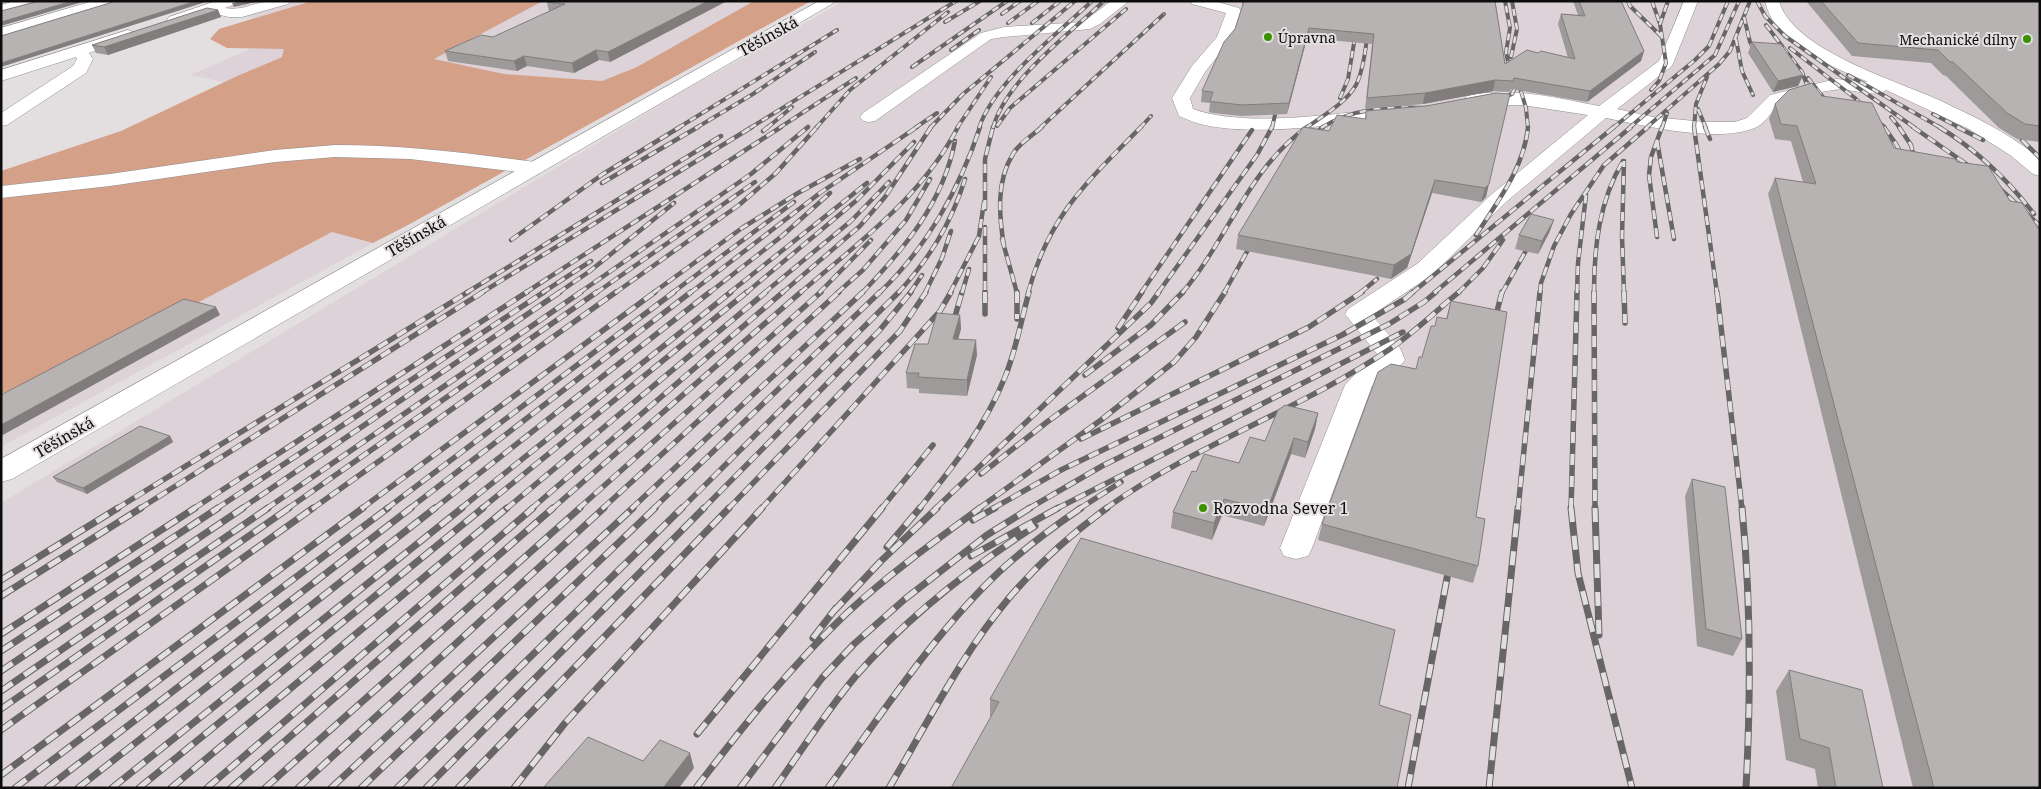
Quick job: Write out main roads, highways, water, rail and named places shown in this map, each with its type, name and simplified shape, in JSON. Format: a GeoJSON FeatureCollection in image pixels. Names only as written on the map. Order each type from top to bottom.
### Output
{"type":"FeatureCollection","features":[{"type":"Feature","properties":{"kind":"main road"},"geometry":{"type":"LineString","coordinates":[[1,10],[31,1]]}},
{"type":"Feature","properties":{"kind":"main road"},"geometry":{"type":"LineString","coordinates":[[1,34],[109,1]]}},
{"type":"Feature","properties":{"kind":"main road"},"geometry":{"type":"LineString","coordinates":[[1,76],[231,1]]}},
{"type":"Feature","properties":{"kind":"main road"},"geometry":{"type":"LineString","coordinates":[[210,8],[229,13],[242,13],[283,1]]}},
{"type":"Feature","properties":{"kind":"main road","name":"Těšínská"},"geometry":{"type":"LineString","coordinates":[[1,472],[830,1]]}},
{"type":"Feature","properties":{"kind":"main road"},"geometry":{"type":"LineString","coordinates":[[869,117],[986,36],[1004,32],[1085,26],[1094,23],[1114,4],[1122,1]]}},
{"type":"Feature","properties":{"kind":"main road"},"geometry":{"type":"LineString","coordinates":[[1197,1],[1234,11],[1224,38],[1198,70],[1181,98],[1180,103],[1186,112],[1205,119],[1273,124],[1422,111]]}},
{"type":"Feature","properties":{"kind":"main road"},"geometry":{"type":"LineString","coordinates":[[1296,548],[1359,385],[1368,375],[1386,367],[1392,360],[1391,354],[1357,314],[1425,269],[1499,198],[1602,112],[1666,63],[1691,1]]}},
{"type":"Feature","properties":{"kind":"main road"},"geometry":{"type":"LineString","coordinates":[[1772,1],[1775,12],[1785,27],[1805,43],[1839,62],[1970,122],[2040,170]]}},
{"type":"Feature","properties":{"kind":"main road"},"geometry":{"type":"LineString","coordinates":[[1,121],[80,69],[85,59],[82,54],[75,52]]}},
{"type":"Feature","properties":{"kind":"main road"},"geometry":{"type":"LineString","coordinates":[[1457,103],[1492,98],[1524,99],[1653,122],[1694,127],[1737,128],[1754,122],[1776,99],[1816,88],[1836,84],[1900,89]]}},
{"type":"Feature","properties":{"kind":"main road"},"geometry":{"type":"LineString","coordinates":[[1,192],[128,178],[243,160],[334,152],[386,152],[487,161],[535,168]]}},
{"type":"Feature","properties":{"kind":"railway"},"geometry":{"type":"LineString","coordinates":[[750,128],[956,1]]}},
{"type":"Feature","properties":{"kind":"railway"},"geometry":{"type":"LineString","coordinates":[[945,22],[980,1]]}},
{"type":"Feature","properties":{"kind":"railway"},"geometry":{"type":"LineString","coordinates":[[912,67],[1007,1]]}},
{"type":"Feature","properties":{"kind":"railway"},"geometry":{"type":"LineString","coordinates":[[1002,14],[1020,1]]}},
{"type":"Feature","properties":{"kind":"railway"},"geometry":{"type":"LineString","coordinates":[[1008,23],[1038,1]]}},
{"type":"Feature","properties":{"kind":"railway"},"geometry":{"type":"LineString","coordinates":[[1032,23],[1060,1]]}},
{"type":"Feature","properties":{"kind":"railway"},"geometry":{"type":"LineString","coordinates":[[930,128],[963,94],[1075,1]]}},
{"type":"Feature","properties":{"kind":"railway"},"geometry":{"type":"LineString","coordinates":[[979,128],[987,111],[1012,77],[1044,44],[1092,1]]}},
{"type":"Feature","properties":{"kind":"railway"},"geometry":{"type":"LineString","coordinates":[[993,128],[1000,110],[1010,93],[1024,76],[1057,43],[1104,1]]}},
{"type":"Feature","properties":{"kind":"railway"},"geometry":{"type":"LineString","coordinates":[[1340,98],[1348,79],[1361,1]]}},
{"type":"Feature","properties":{"kind":"railway"},"geometry":{"type":"LineString","coordinates":[[1306,128],[1346,98],[1356,85],[1362,67],[1372,1]]}},
{"type":"Feature","properties":{"kind":"railway"},"geometry":{"type":"LineString","coordinates":[[1498,99],[1512,94],[1514,90],[1506,52],[1510,28],[1505,1]]}},
{"type":"Feature","properties":{"kind":"railway"},"geometry":{"type":"LineString","coordinates":[[1511,57],[1517,29],[1512,1]]}},
{"type":"Feature","properties":{"kind":"railway"},"geometry":{"type":"LineString","coordinates":[[1628,1],[1630,6],[1662,37]]}},
{"type":"Feature","properties":{"kind":"railway"},"geometry":{"type":"LineString","coordinates":[[1652,1],[1660,24]]}},
{"type":"Feature","properties":{"kind":"railway"},"geometry":{"type":"LineString","coordinates":[[1660,24],[1668,1]]}},
{"type":"Feature","properties":{"kind":"railway"},"geometry":{"type":"LineString","coordinates":[[1613,128],[1695,60],[1709,46],[1728,1]]}},
{"type":"Feature","properties":{"kind":"railway"},"geometry":{"type":"LineString","coordinates":[[1629,128],[1715,55],[1739,1]]}},
{"type":"Feature","properties":{"kind":"railway"},"geometry":{"type":"LineString","coordinates":[[1646,128],[1719,64],[1730,51],[1750,1]]}},
{"type":"Feature","properties":{"kind":"railway"},"geometry":{"type":"LineString","coordinates":[[1757,1],[1765,16],[1785,36],[1915,128]]}},
{"type":"Feature","properties":{"kind":"railway"},"geometry":{"type":"LineString","coordinates":[[997,126],[1010,108],[1126,9]]}},
{"type":"Feature","properties":{"kind":"railway"},"geometry":{"type":"LineString","coordinates":[[816,128],[850,90],[948,12]]}},
{"type":"Feature","properties":{"kind":"railway"},"geometry":{"type":"LineString","coordinates":[[1040,128],[1164,14]]}},
{"type":"Feature","properties":{"kind":"railway"},"geometry":{"type":"LineString","coordinates":[[1744,17],[1750,42],[1758,56]]}},
{"type":"Feature","properties":{"kind":"railway"},"geometry":{"type":"LineString","coordinates":[[1660,24],[1662,37]]}},
{"type":"Feature","properties":{"kind":"railway"},"geometry":{"type":"LineString","coordinates":[[1766,25],[1802,72],[1812,98]]}},
{"type":"Feature","properties":{"kind":"railway"},"geometry":{"type":"LineString","coordinates":[[678,128],[837,30]]}},
{"type":"Feature","properties":{"kind":"railway"},"geometry":{"type":"LineString","coordinates":[[951,50],[979,30]]}},
{"type":"Feature","properties":{"kind":"railway"},"geometry":{"type":"LineString","coordinates":[[1651,90],[1659,81],[1666,63],[1662,37]]}},
{"type":"Feature","properties":{"kind":"railway"},"geometry":{"type":"LineString","coordinates":[[1736,39],[1742,71],[1753,95]]}},
{"type":"Feature","properties":{"kind":"railway"},"geometry":{"type":"LineString","coordinates":[[1790,48],[1855,98],[1884,127]]}},
{"type":"Feature","properties":{"kind":"railway"},"geometry":{"type":"LineString","coordinates":[[696,128],[753,94],[815,52]]}},
{"type":"Feature","properties":{"kind":"railway"},"geometry":{"type":"LineString","coordinates":[[1848,75],[1941,128]]}},
{"type":"Feature","properties":{"kind":"railway"},"geometry":{"type":"LineString","coordinates":[[957,128],[991,77]]}},
{"type":"Feature","properties":{"kind":"railway"},"geometry":{"type":"LineString","coordinates":[[1694,127],[1696,104],[1707,77]]}},
{"type":"Feature","properties":{"kind":"railway"},"geometry":{"type":"LineString","coordinates":[[779,128],[856,78]]}},
{"type":"Feature","properties":{"kind":"railway"},"geometry":{"type":"LineString","coordinates":[[1517,78],[1526,108],[1528,127]]}},
{"type":"Feature","properties":{"kind":"railway"},"geometry":{"type":"LineString","coordinates":[[1808,78],[1826,101],[1829,109]]}},
{"type":"Feature","properties":{"kind":"railway"},"geometry":{"type":"LineString","coordinates":[[1272,128],[1278,102]]}},
{"type":"Feature","properties":{"kind":"railway"},"geometry":{"type":"LineString","coordinates":[[767,128],[792,107]]}},
{"type":"Feature","properties":{"kind":"railway"},"geometry":{"type":"LineString","coordinates":[[1321,128],[1333,121],[1359,112],[1399,107],[1427,108]]}},
{"type":"Feature","properties":{"kind":"railway"},"geometry":{"type":"LineString","coordinates":[[1698,109],[1706,128]]}},
{"type":"Feature","properties":{"kind":"railway"},"geometry":{"type":"LineString","coordinates":[[915,128],[937,113]]}},
{"type":"Feature","properties":{"kind":"railway"},"geometry":{"type":"LineString","coordinates":[[1662,128],[1667,113]]}},
{"type":"Feature","properties":{"kind":"railway"},"geometry":{"type":"LineString","coordinates":[[1933,114],[1960,128]]}},
{"type":"Feature","properties":{"kind":"railway"},"geometry":{"type":"LineString","coordinates":[[1140,128],[1151,116]]}},
{"type":"Feature","properties":{"kind":"railway"},"geometry":{"type":"LineString","coordinates":[[1891,117],[1900,128]]}},
{"type":"Feature","properties":{"kind":"railway"},"geometry":{"type":"LineString","coordinates":[[511,240],[603,174],[680,127]]}},
{"type":"Feature","properties":{"kind":"railway"},"geometry":{"type":"LineString","coordinates":[[602,183],[698,127]]}},
{"type":"Feature","properties":{"kind":"railway"},"geometry":{"type":"LineString","coordinates":[[481,293],[752,127]]}},
{"type":"Feature","properties":{"kind":"railway"},"geometry":{"type":"LineString","coordinates":[[763,131],[768,127]]}},
{"type":"Feature","properties":{"kind":"railway"},"geometry":{"type":"LineString","coordinates":[[525,293],[781,127]]}},
{"type":"Feature","properties":{"kind":"railway"},"geometry":{"type":"LineString","coordinates":[[579,293],[751,174],[808,127]]}},
{"type":"Feature","properties":{"kind":"railway"},"geometry":{"type":"LineString","coordinates":[[615,293],[739,205],[776,173],[817,127]]}},
{"type":"Feature","properties":{"kind":"railway"},"geometry":{"type":"LineString","coordinates":[[690,293],[820,193],[917,127]]}},
{"type":"Feature","properties":{"kind":"railway"},"geometry":{"type":"LineString","coordinates":[[782,293],[860,226],[885,197],[931,127]]}},
{"type":"Feature","properties":{"kind":"railway"},"geometry":{"type":"LineString","coordinates":[[800,293],[866,237],[907,197],[926,176],[958,127]]}},
{"type":"Feature","properties":{"kind":"railway"},"geometry":{"type":"LineString","coordinates":[[880,292],[912,257],[940,216],[952,195],[980,127]]}},
{"type":"Feature","properties":{"kind":"railway"},"geometry":{"type":"LineString","coordinates":[[985,209],[985,159],[993,127]]}},
{"type":"Feature","properties":{"kind":"railway"},"geometry":{"type":"LineString","coordinates":[[1004,246],[1000,211],[1001,187],[1004,176],[1016,150],[1042,127]]}},
{"type":"Feature","properties":{"kind":"railway"},"geometry":{"type":"LineString","coordinates":[[1028,293],[1047,242],[1072,201],[1141,127]]}},
{"type":"Feature","properties":{"kind":"railway"},"geometry":{"type":"LineString","coordinates":[[1158,293],[1257,155],[1272,127]]}},
{"type":"Feature","properties":{"kind":"railway"},"geometry":{"type":"LineString","coordinates":[[1182,293],[1213,250],[1253,184],[1286,144],[1307,127]]}},
{"type":"Feature","properties":{"kind":"railway"},"geometry":{"type":"LineString","coordinates":[[1310,139],[1323,127]]}},
{"type":"Feature","properties":{"kind":"railway"},"geometry":{"type":"LineString","coordinates":[[1476,235],[1516,170],[1526,142],[1528,127]]}},
{"type":"Feature","properties":{"kind":"railway"},"geometry":{"type":"LineString","coordinates":[[1412,293],[1614,127]]}},
{"type":"Feature","properties":{"kind":"railway"},"geometry":{"type":"LineString","coordinates":[[1434,293],[1631,127]]}},
{"type":"Feature","properties":{"kind":"railway"},"geometry":{"type":"LineString","coordinates":[[1540,293],[1541,283],[1554,246],[1571,214],[1604,165],[1648,127]]}},
{"type":"Feature","properties":{"kind":"railway"},"geometry":{"type":"LineString","coordinates":[[1657,237],[1649,175],[1651,157],[1662,127]]}},
{"type":"Feature","properties":{"kind":"railway"},"geometry":{"type":"LineString","coordinates":[[1694,127],[1717,293]]}},
{"type":"Feature","properties":{"kind":"railway"},"geometry":{"type":"LineString","coordinates":[[1705,127],[1710,139]]}},
{"type":"Feature","properties":{"kind":"railway"},"geometry":{"type":"LineString","coordinates":[[1884,127],[1906,162]]}},
{"type":"Feature","properties":{"kind":"railway"},"geometry":{"type":"LineString","coordinates":[[1899,127],[1911,145],[1916,165]]}},
{"type":"Feature","properties":{"kind":"railway"},"geometry":{"type":"LineString","coordinates":[[1913,127],[1975,170]]}},
{"type":"Feature","properties":{"kind":"railway"},"geometry":{"type":"LineString","coordinates":[[1939,127],[1979,155],[2013,189],[2034,214]]}},
{"type":"Feature","properties":{"kind":"railway"},"geometry":{"type":"LineString","coordinates":[[1957,127],[1983,140]]}},
{"type":"Feature","properties":{"kind":"railway"},"geometry":{"type":"LineString","coordinates":[[1141,293],[1252,130]]}},
{"type":"Feature","properties":{"kind":"railway"},"geometry":{"type":"LineString","coordinates":[[466,293],[721,136]]}},
{"type":"Feature","properties":{"kind":"railway"},"geometry":{"type":"LineString","coordinates":[[2022,140],[2040,158]]}},
{"type":"Feature","properties":{"kind":"railway"},"geometry":{"type":"LineString","coordinates":[[862,293],[893,259],[920,224],[941,185],[955,141]]}},
{"type":"Feature","properties":{"kind":"railway"},"geometry":{"type":"LineString","coordinates":[[1657,141],[1674,239]]}},
{"type":"Feature","properties":{"kind":"railway"},"geometry":{"type":"LineString","coordinates":[[746,293],[857,200],[914,142]]}},
{"type":"Feature","properties":{"kind":"railway"},"geometry":{"type":"LineString","coordinates":[[653,293],[742,228],[798,193],[860,159]]}},
{"type":"Feature","properties":{"kind":"railway"},"geometry":{"type":"LineString","coordinates":[[1594,293],[1595,259],[1603,208],[1608,192],[1623,161]]}},
{"type":"Feature","properties":{"kind":"railway"},"geometry":{"type":"LineString","coordinates":[[1624,161],[1622,236],[1624,293]]}},
{"type":"Feature","properties":{"kind":"railway"},"geometry":{"type":"LineString","coordinates":[[837,293],[863,270],[906,220],[930,179]]}},
{"type":"Feature","properties":{"kind":"railway"},"geometry":{"type":"LineString","coordinates":[[898,293],[920,267],[938,240],[953,211],[965,179]]}},
{"type":"Feature","properties":{"kind":"railway"},"geometry":{"type":"LineString","coordinates":[[596,293],[755,182]]}},
{"type":"Feature","properties":{"kind":"railway"},"geometry":{"type":"LineString","coordinates":[[764,293],[851,221],[889,182]]}},
{"type":"Feature","properties":{"kind":"railway"},"geometry":{"type":"LineString","coordinates":[[729,293],[867,183]]}},
{"type":"Feature","properties":{"kind":"railway"},"geometry":{"type":"LineString","coordinates":[[1995,184],[2040,226]]}},
{"type":"Feature","properties":{"kind":"railway"},"geometry":{"type":"LineString","coordinates":[[709,293],[782,236],[830,193]]}},
{"type":"Feature","properties":{"kind":"railway"},"geometry":{"type":"LineString","coordinates":[[1577,293],[1578,263],[1586,195]]}},
{"type":"Feature","properties":{"kind":"railway"},"geometry":{"type":"LineString","coordinates":[[672,293],[794,202]]}},
{"type":"Feature","properties":{"kind":"railway"},"geometry":{"type":"LineString","coordinates":[[950,293],[979,236],[984,202]]}},
{"type":"Feature","properties":{"kind":"railway"},"geometry":{"type":"LineString","coordinates":[[558,293],[590,271],[674,203]]}},
{"type":"Feature","properties":{"kind":"railway"},"geometry":{"type":"LineString","coordinates":[[985,227],[985,314]]}},
{"type":"Feature","properties":{"kind":"railway"},"geometry":{"type":"LineString","coordinates":[[925,293],[942,258],[951,231]]}},
{"type":"Feature","properties":{"kind":"railway"},"geometry":{"type":"LineString","coordinates":[[1002,239],[1017,293]]}},
{"type":"Feature","properties":{"kind":"railway"},"geometry":{"type":"LineString","coordinates":[[1224,293],[1254,239]]}},
{"type":"Feature","properties":{"kind":"railway"},"geometry":{"type":"LineString","coordinates":[[819,293],[871,240]]}},
{"type":"Feature","properties":{"kind":"railway"},"geometry":{"type":"LineString","coordinates":[[1459,292],[1483,268],[1503,240]]}},
{"type":"Feature","properties":{"kind":"railway"},"geometry":{"type":"LineString","coordinates":[[1502,293],[1532,240]]}},
{"type":"Feature","properties":{"kind":"railway"},"geometry":{"type":"LineString","coordinates":[[542,293],[591,261]]}},
{"type":"Feature","properties":{"kind":"railway"},"geometry":{"type":"LineString","coordinates":[[962,293],[969,269]]}},
{"type":"Feature","properties":{"kind":"railway"},"geometry":{"type":"LineString","coordinates":[[910,293],[922,275]]}},
{"type":"Feature","properties":{"kind":"railway"},"geometry":{"type":"LineString","coordinates":[[1360,293],[1377,279]]}},
{"type":"Feature","properties":{"kind":"railway"},"geometry":{"type":"LineString","coordinates":[[116,509],[468,292]]}},
{"type":"Feature","properties":{"kind":"railway"},"geometry":{"type":"LineString","coordinates":[[139,509],[483,292]]}},
{"type":"Feature","properties":{"kind":"railway"},"geometry":{"type":"LineString","coordinates":[[193,509],[527,292]]}},
{"type":"Feature","properties":{"kind":"railway"},"geometry":{"type":"LineString","coordinates":[[216,509],[544,292]]}},
{"type":"Feature","properties":{"kind":"railway"},"geometry":{"type":"LineString","coordinates":[[241,509],[560,292]]}},
{"type":"Feature","properties":{"kind":"railway"},"geometry":{"type":"LineString","coordinates":[[266,509],[581,292]]}},
{"type":"Feature","properties":{"kind":"railway"},"geometry":{"type":"LineString","coordinates":[[287,509],[597,292]]}},
{"type":"Feature","properties":{"kind":"railway"},"geometry":{"type":"LineString","coordinates":[[312,509],[616,292]]}},
{"type":"Feature","properties":{"kind":"railway"},"geometry":{"type":"LineString","coordinates":[[361,509],[655,292]]}},
{"type":"Feature","properties":{"kind":"railway"},"geometry":{"type":"LineString","coordinates":[[386,509],[674,292]]}},
{"type":"Feature","properties":{"kind":"railway"},"geometry":{"type":"LineString","coordinates":[[409,509],[691,292]]}},
{"type":"Feature","properties":{"kind":"railway"},"geometry":{"type":"LineString","coordinates":[[434,509],[710,292]]}},
{"type":"Feature","properties":{"kind":"railway"},"geometry":{"type":"LineString","coordinates":[[460,509],[731,292]]}},
{"type":"Feature","properties":{"kind":"railway"},"geometry":{"type":"LineString","coordinates":[[481,509],[747,292]]}},
{"type":"Feature","properties":{"kind":"railway"},"geometry":{"type":"LineString","coordinates":[[506,509],[766,292]]}},
{"type":"Feature","properties":{"kind":"railway"},"geometry":{"type":"LineString","coordinates":[[531,509],[783,292]]}},
{"type":"Feature","properties":{"kind":"railway"},"geometry":{"type":"LineString","coordinates":[[552,509],[801,292]]}},
{"type":"Feature","properties":{"kind":"railway"},"geometry":{"type":"LineString","coordinates":[[578,509],[821,292]]}},
{"type":"Feature","properties":{"kind":"railway"},"geometry":{"type":"LineString","coordinates":[[602,509],[839,292]]}},
{"type":"Feature","properties":{"kind":"railway"},"geometry":{"type":"LineString","coordinates":[[653,509],[880,292]]}},
{"type":"Feature","properties":{"kind":"railway"},"geometry":{"type":"LineString","coordinates":[[703,509],[879,331],[911,292]]}},
{"type":"Feature","properties":{"kind":"railway"},"geometry":{"type":"LineString","coordinates":[[728,509],[900,331],[926,292]]}},
{"type":"Feature","properties":{"kind":"railway"},"geometry":{"type":"LineString","coordinates":[[761,509],[940,311],[951,292]]}},
{"type":"Feature","properties":{"kind":"railway"},"geometry":{"type":"LineString","coordinates":[[952,327],[962,292]]}},
{"type":"Feature","properties":{"kind":"railway"},"geometry":{"type":"LineString","coordinates":[[919,509],[944,478],[988,413],[1005,377],[1029,292]]}},
{"type":"Feature","properties":{"kind":"railway"},"geometry":{"type":"LineString","coordinates":[[1118,328],[1142,292]]}},
{"type":"Feature","properties":{"kind":"railway"},"geometry":{"type":"LineString","coordinates":[[935,509],[1151,303],[1159,292]]}},
{"type":"Feature","properties":{"kind":"railway"},"geometry":{"type":"LineString","coordinates":[[1085,375],[1151,325],[1183,292]]}},
{"type":"Feature","properties":{"kind":"railway"},"geometry":{"type":"LineString","coordinates":[[978,509],[1101,420],[1174,362],[1196,337],[1225,292]]}},
{"type":"Feature","properties":{"kind":"railway"},"geometry":{"type":"LineString","coordinates":[[1081,439],[1309,327],[1362,292]]}},
{"type":"Feature","properties":{"kind":"railway"},"geometry":{"type":"LineString","coordinates":[[992,509],[1061,470],[1342,335],[1405,299],[1413,292]]}},
{"type":"Feature","properties":{"kind":"railway"},"geometry":{"type":"LineString","coordinates":[[1028,509],[1102,466],[1389,324],[1424,302],[1436,292]]}},
{"type":"Feature","properties":{"kind":"railway"},"geometry":{"type":"LineString","coordinates":[[1441,307],[1459,292]]}},
{"type":"Feature","properties":{"kind":"railway"},"geometry":{"type":"LineString","coordinates":[[1494,323],[1502,292]]}},
{"type":"Feature","properties":{"kind":"railway"},"geometry":{"type":"LineString","coordinates":[[1518,509],[1540,292]]}},
{"type":"Feature","properties":{"kind":"railway"},"geometry":{"type":"LineString","coordinates":[[1571,508],[1577,292]]}},
{"type":"Feature","properties":{"kind":"railway"},"geometry":{"type":"LineString","coordinates":[[1624,292],[1625,323]]}},
{"type":"Feature","properties":{"kind":"railway"},"geometry":{"type":"LineString","coordinates":[[1717,292],[1742,509]]}},
{"type":"Feature","properties":{"kind":"railway"},"geometry":{"type":"LineString","coordinates":[[631,509],[862,293]]}},
{"type":"Feature","properties":{"kind":"railway"},"geometry":{"type":"LineString","coordinates":[[681,509],[898,293]]}},
{"type":"Feature","properties":{"kind":"railway"},"geometry":{"type":"LineString","coordinates":[[1017,293],[1017,319]]}},
{"type":"Feature","properties":{"kind":"railway"},"geometry":{"type":"LineString","coordinates":[[1594,293],[1595,509]]}},
{"type":"Feature","properties":{"kind":"railway"},"geometry":{"type":"LineString","coordinates":[[1105,509],[1139,486],[1174,466],[1356,371],[1397,344],[1446,303]]}},
{"type":"Feature","properties":{"kind":"railway"},"geometry":{"type":"LineString","coordinates":[[981,474],[1047,422],[1185,322]]}},
{"type":"Feature","properties":{"kind":"railway"},"geometry":{"type":"LineString","coordinates":[[1056,509],[1403,332]]}},
{"type":"Feature","properties":{"kind":"railway"},"geometry":{"type":"LineString","coordinates":[[881,509],[933,445]]}},
{"type":"Feature","properties":{"kind":"railway"},"geometry":{"type":"LineString","coordinates":[[1079,509],[1121,482]]}},
{"type":"Feature","properties":{"kind":"railway"},"geometry":{"type":"LineString","coordinates":[[1,580],[118,508]]}},
{"type":"Feature","properties":{"kind":"railway"},"geometry":{"type":"LineString","coordinates":[[1,596],[141,508]]}},
{"type":"Feature","properties":{"kind":"railway"},"geometry":{"type":"LineString","coordinates":[[1,634],[195,508]]}},
{"type":"Feature","properties":{"kind":"railway"},"geometry":{"type":"LineString","coordinates":[[1,651],[218,508]]}},
{"type":"Feature","properties":{"kind":"railway"},"geometry":{"type":"LineString","coordinates":[[1,671],[243,508]]}},
{"type":"Feature","properties":{"kind":"railway"},"geometry":{"type":"LineString","coordinates":[[1,691],[268,508]]}},
{"type":"Feature","properties":{"kind":"railway"},"geometry":{"type":"LineString","coordinates":[[1,709],[289,508]]}},
{"type":"Feature","properties":{"kind":"railway"},"geometry":{"type":"LineString","coordinates":[[1,730],[313,508]]}},
{"type":"Feature","properties":{"kind":"railway"},"geometry":{"type":"LineString","coordinates":[[1,775],[363,508]]}},
{"type":"Feature","properties":{"kind":"railway"},"geometry":{"type":"LineString","coordinates":[[15,788],[388,508]]}},
{"type":"Feature","properties":{"kind":"railway"},"geometry":{"type":"LineString","coordinates":[[47,788],[411,508]]}},
{"type":"Feature","properties":{"kind":"railway"},"geometry":{"type":"LineString","coordinates":[[78,788],[435,508]]}},
{"type":"Feature","properties":{"kind":"railway"},"geometry":{"type":"LineString","coordinates":[[112,788],[462,508]]}},
{"type":"Feature","properties":{"kind":"railway"},"geometry":{"type":"LineString","coordinates":[[139,788],[483,508]]}},
{"type":"Feature","properties":{"kind":"railway"},"geometry":{"type":"LineString","coordinates":[[171,788],[507,508]]}},
{"type":"Feature","properties":{"kind":"railway"},"geometry":{"type":"LineString","coordinates":[[207,788],[533,508]]}},
{"type":"Feature","properties":{"kind":"railway"},"geometry":{"type":"LineString","coordinates":[[231,788],[553,508]]}},
{"type":"Feature","properties":{"kind":"railway"},"geometry":{"type":"LineString","coordinates":[[265,788],[580,508]]}},
{"type":"Feature","properties":{"kind":"railway"},"geometry":{"type":"LineString","coordinates":[[298,788],[604,508]]}},
{"type":"Feature","properties":{"kind":"railway"},"geometry":{"type":"LineString","coordinates":[[331,788],[633,508]]}},
{"type":"Feature","properties":{"kind":"railway"},"geometry":{"type":"LineString","coordinates":[[361,788],[655,508]]}},
{"type":"Feature","properties":{"kind":"railway"},"geometry":{"type":"LineString","coordinates":[[397,788],[682,508]]}},
{"type":"Feature","properties":{"kind":"railway"},"geometry":{"type":"LineString","coordinates":[[426,788],[704,508]]}},
{"type":"Feature","properties":{"kind":"railway"},"geometry":{"type":"LineString","coordinates":[[458,788],[729,508]]}},
{"type":"Feature","properties":{"kind":"railway"},"geometry":{"type":"LineString","coordinates":[[514,788],[565,723],[762,508]]}},
{"type":"Feature","properties":{"kind":"railway"},"geometry":{"type":"LineString","coordinates":[[697,734],[882,508]]}},
{"type":"Feature","properties":{"kind":"railway"},"geometry":{"type":"LineString","coordinates":[[887,547],[920,508]]}},
{"type":"Feature","properties":{"kind":"railway"},"geometry":{"type":"LineString","coordinates":[[833,612],[881,561],[937,508]]}},
{"type":"Feature","properties":{"kind":"railway"},"geometry":{"type":"LineString","coordinates":[[696,788],[768,697],[848,612],[912,558],[980,508]]}},
{"type":"Feature","properties":{"kind":"railway"},"geometry":{"type":"LineString","coordinates":[[973,520],[995,508]]}},
{"type":"Feature","properties":{"kind":"railway"},"geometry":{"type":"LineString","coordinates":[[740,788],[822,678],[854,644],[905,599],[987,535],[1030,508]]}},
{"type":"Feature","properties":{"kind":"railway"},"geometry":{"type":"LineString","coordinates":[[971,556],[1058,508]]}},
{"type":"Feature","properties":{"kind":"railway"},"geometry":{"type":"LineString","coordinates":[[828,788],[909,675],[952,621],[1019,554],[1081,508]]}},
{"type":"Feature","properties":{"kind":"railway"},"geometry":{"type":"LineString","coordinates":[[889,788],[960,666],[1009,598],[1043,561],[1107,508]]}},
{"type":"Feature","properties":{"kind":"railway"},"geometry":{"type":"LineString","coordinates":[[1489,788],[1518,508]]}},
{"type":"Feature","properties":{"kind":"railway"},"geometry":{"type":"LineString","coordinates":[[1571,508],[1578,573],[1632,788]]}},
{"type":"Feature","properties":{"kind":"railway"},"geometry":{"type":"LineString","coordinates":[[1595,508],[1599,635]]}},
{"type":"Feature","properties":{"kind":"railway"},"geometry":{"type":"LineString","coordinates":[[1742,508],[1749,648],[1746,788]]}},
{"type":"Feature","properties":{"kind":"railway"},"geometry":{"type":"LineString","coordinates":[[775,788],[834,704],[875,655],[917,614],[940,595],[986,559],[1035,526]]}},
{"type":"Feature","properties":{"kind":"railway"},"geometry":{"type":"LineString","coordinates":[[1408,788],[1450,562]]}},
{"type":"Feature","properties":{"kind":"railway"},"geometry":{"type":"LineString","coordinates":[[813,638],[836,608]]}},
{"type":"Feature","properties":{"kind":"place","name":"Úpravna"},"geometry":{"type":"Point","coordinates":[1268,37]}},
{"type":"Feature","properties":{"kind":"place","name":"Mechanické dílny"},"geometry":{"type":"Point","coordinates":[2027,39]}},
{"type":"Feature","properties":{"kind":"place","name":"Rozvodna Sever 1"},"geometry":{"type":"Point","coordinates":[1203,508]}}]}
